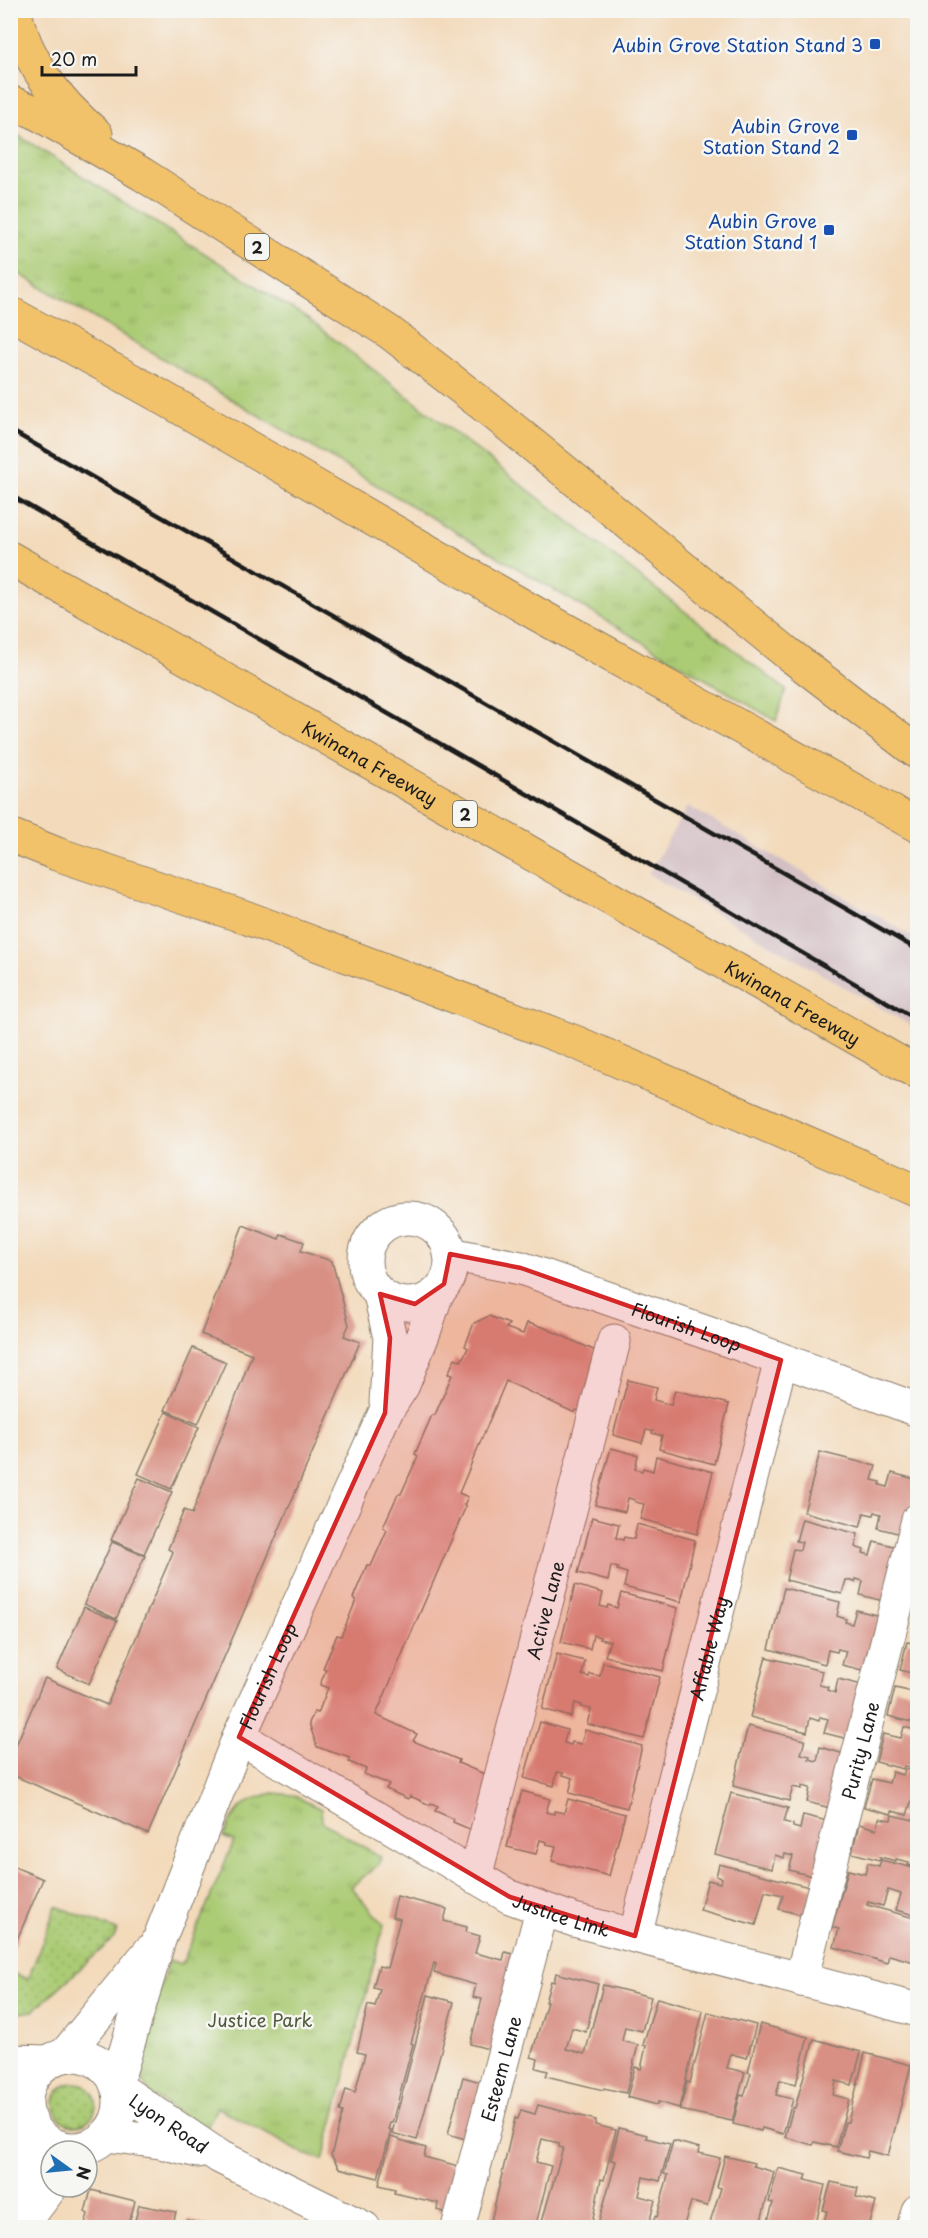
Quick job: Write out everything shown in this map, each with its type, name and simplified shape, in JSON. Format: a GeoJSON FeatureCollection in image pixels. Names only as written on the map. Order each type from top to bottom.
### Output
{"type":"FeatureCollection","features":[{"type":"Feature","properties":{"kind":"highway"},"geometry":{"type":"LineString","coordinates":[[14,10],[21,35],[39,73],[77,118],[142,174]]}},
{"type":"Feature","properties":{"kind":"highway","name":"2"},"geometry":{"type":"LineString","coordinates":[[10,102],[34,112],[142,174],[389,332],[500,418],[787,653],[918,753]]}},
{"type":"Feature","properties":{"kind":"highway"},"geometry":{"type":"LineString","coordinates":[[10,313],[153,392],[535,613],[918,826]]}},
{"type":"Feature","properties":{"kind":"highway","name":"Kwinana Freeway"},"geometry":{"type":"LineString","coordinates":[[10,558],[918,1073]]}},
{"type":"Feature","properties":{"kind":"highway"},"geometry":{"type":"LineString","coordinates":[[10,835],[57,854],[242,916],[575,1042],[918,1191]]}},
{"type":"Feature","properties":{"kind":"highway"},"geometry":{"type":"LineString","coordinates":[[10,845],[57,854]]}},
{"type":"Feature","properties":{"kind":"street"},"geometry":{"type":"LineString","coordinates":[[403,1218],[426,1222],[442,1235],[450,1254],[449,1275],[437,1293],[415,1304],[391,1301],[380,1294],[366,1273],[366,1247],[372,1236],[391,1221],[403,1218]]}},
{"type":"Feature","properties":{"kind":"street","name":"Flourish Loop"},"geometry":{"type":"LineString","coordinates":[[450,1254],[521,1268],[918,1410]]}},
{"type":"Feature","properties":{"kind":"street","name":"Flourish Loop"},"geometry":{"type":"LineString","coordinates":[[117,2086],[159,1940],[239,1737],[385,1413],[403,1385],[437,1293]]}},
{"type":"Feature","properties":{"kind":"street","name":"Flourish Loop"},"geometry":{"type":"LineString","coordinates":[[380,1294],[390,1338],[385,1413]]}},
{"type":"Feature","properties":{"kind":"street","name":"Active Lane"},"geometry":{"type":"LineString","coordinates":[[475,1877],[614,1341]]}},
{"type":"Feature","properties":{"kind":"street","name":"Affable Way"},"geometry":{"type":"LineString","coordinates":[[635,1936],[781,1360]]}},
{"type":"Feature","properties":{"kind":"street","name":"Purity Lane"},"geometry":{"type":"LineString","coordinates":[[801,1980],[918,1520]]}},
{"type":"Feature","properties":{"kind":"street","name":"Justice Link"},"geometry":{"type":"LineString","coordinates":[[239,1737],[510,1897],[542,1910],[918,2010]]}},
{"type":"Feature","properties":{"kind":"street","name":"Esteem Lane"},"geometry":{"type":"LineString","coordinates":[[458,2228],[542,1910]]}},
{"type":"Feature","properties":{"kind":"street","name":"Flourish Loop"},"geometry":{"type":"LineString","coordinates":[[56,2059],[159,1940]]}},
{"type":"Feature","properties":{"kind":"street"},"geometry":{"type":"LineString","coordinates":[[10,2061],[56,2059],[80,2055],[95,2060],[108,2070],[117,2086],[120,2100],[119,2113],[107,2135],[99,2140]]}},
{"type":"Feature","properties":{"kind":"street"},"geometry":{"type":"LineString","coordinates":[[11,2228],[22,2190],[22,2110],[31,2082],[38,2071],[56,2059]]}},
{"type":"Feature","properties":{"kind":"street","name":"Lyon Road"},"geometry":{"type":"LineString","coordinates":[[117,2086],[220,2157],[364,2228]]}},
{"type":"Feature","properties":{"kind":"street"},"geometry":{"type":"LineString","coordinates":[[22,2110],[45,2139]]}},
{"type":"Feature","properties":{"kind":"street","name":"Lyon Road"},"geometry":{"type":"LineString","coordinates":[[107,2135],[160,2142],[220,2157]]}},
{"type":"Feature","properties":{"kind":"street"},"geometry":{"type":"LineString","coordinates":[[20,2228],[42,2199]]}},
{"type":"Feature","properties":{"kind":"street"},"geometry":{"type":"LineString","coordinates":[[914,2228],[918,2211]]}},
{"type":"Feature","properties":{"kind":"highlighted area"},"geometry":{"type":"Polygon","coordinates":[[[450,1254],[521,1268],[781,1360],[635,1936],[510,1897],[239,1737],[385,1413],[390,1338],[380,1294],[415,1304],[444,1284],[450,1254]]]}},
{"type":"Feature","properties":{"kind":"shaded area"},"geometry":{"type":"Polygon","coordinates":[[[688,806],[917,939],[917,1029],[648,874],[688,806]]]}},
{"type":"Feature","properties":{"kind":"green space"},"geometry":{"type":"Polygon","coordinates":[[[11,134],[16,134],[308,319],[786,690],[776,721],[11,269],[11,134]]]}},
{"type":"Feature","properties":{"kind":"green space","name":"Justice Park"},"geometry":{"type":"Polygon","coordinates":[[[274,1793],[293,1795],[321,1809],[322,1822],[381,1857],[378,1865],[351,1887],[384,1925],[323,2160],[304,2154],[217,2107],[206,2130],[151,2095],[136,2068],[169,1960],[182,1964],[234,1841],[223,1837],[228,1827],[237,1812],[247,1802],[274,1793]]]}},
{"type":"Feature","properties":{"kind":"green space"},"geometry":{"type":"Polygon","coordinates":[[[56,1906],[117,1930],[114,1938],[33,2011],[11,2014],[12,1973],[28,1979],[56,1906]]]}},
{"type":"Feature","properties":{"kind":"green space"},"geometry":{"type":"Polygon","coordinates":[[[75,2083],[89,2090],[96,2104],[89,2118],[75,2125],[61,2118],[54,2104],[61,2090],[75,2083]]]}},
{"type":"Feature","properties":{"kind":"building"},"geometry":{"type":"Polygon","coordinates":[[[243,1225],[279,1239],[281,1234],[304,1242],[301,1251],[332,1261],[349,1325],[344,1336],[360,1342],[148,1834],[10,1774],[10,1759],[45,1678],[107,1705],[173,1552],[168,1549],[184,1510],[192,1514],[252,1354],[201,1334],[243,1225]]]}},
{"type":"Feature","properties":{"kind":"building"},"geometry":{"type":"Polygon","coordinates":[[[489,1316],[509,1324],[506,1328],[523,1334],[527,1323],[543,1327],[600,1353],[586,1413],[576,1410],[575,1413],[506,1381],[459,1493],[468,1497],[464,1505],[466,1506],[376,1715],[417,1734],[413,1741],[459,1760],[458,1763],[496,1779],[474,1831],[435,1811],[438,1806],[410,1796],[408,1799],[386,1789],[389,1784],[364,1774],[366,1769],[349,1762],[350,1758],[317,1747],[309,1723],[314,1712],[318,1713],[328,1688],[320,1685],[326,1669],[323,1668],[337,1635],[341,1636],[350,1615],[356,1600],[353,1598],[367,1565],[371,1566],[387,1530],[383,1527],[418,1456],[415,1454],[452,1375],[448,1374],[455,1358],[461,1361],[468,1348],[465,1346],[474,1323],[489,1316]]]}},
{"type":"Feature","properties":{"kind":"building"},"geometry":{"type":"Polygon","coordinates":[[[193,1348],[226,1362],[198,1424],[165,1410],[193,1348]]]}},
{"type":"Feature","properties":{"kind":"building"},"geometry":{"type":"Polygon","coordinates":[[[628,1380],[657,1387],[654,1400],[671,1405],[675,1390],[729,1404],[714,1464],[659,1449],[662,1436],[652,1433],[653,1431],[646,1430],[642,1443],[613,1435],[628,1380]]]}},
{"type":"Feature","properties":{"kind":"building"},"geometry":{"type":"Polygon","coordinates":[[[166,1412],[199,1427],[171,1489],[138,1474],[166,1412]]]}},
{"type":"Feature","properties":{"kind":"building"},"geometry":{"type":"Polygon","coordinates":[[[611,1448],[638,1455],[635,1469],[642,1471],[643,1468],[653,1471],[656,1456],[713,1472],[697,1534],[640,1519],[644,1504],[628,1498],[625,1512],[595,1505],[611,1448]]]}},
{"type":"Feature","properties":{"kind":"building"},"geometry":{"type":"Polygon","coordinates":[[[820,1452],[876,1466],[872,1480],[881,1482],[880,1485],[888,1487],[892,1473],[918,1480],[905,1535],[878,1528],[881,1514],[874,1512],[873,1515],[864,1513],[860,1527],[804,1512],[820,1452]]]}},
{"type":"Feature","properties":{"kind":"building"},"geometry":{"type":"Polygon","coordinates":[[[139,1478],[172,1492],[144,1554],[111,1540],[139,1478]]]}},
{"type":"Feature","properties":{"kind":"building"},"geometry":{"type":"Polygon","coordinates":[[[592,1517],[619,1524],[616,1538],[623,1540],[624,1537],[634,1539],[637,1524],[695,1540],[681,1602],[624,1587],[627,1573],[611,1566],[608,1581],[578,1573],[592,1517]]]}},
{"type":"Feature","properties":{"kind":"building"},"geometry":{"type":"Polygon","coordinates":[[[802,1519],[858,1534],[855,1547],[864,1550],[863,1553],[870,1555],[874,1541],[901,1548],[887,1602],[860,1595],[863,1581],[856,1579],[855,1582],[846,1580],[842,1594],[786,1580],[793,1549],[800,1550],[802,1542],[796,1541],[802,1519]]]}},
{"type":"Feature","properties":{"kind":"building"},"geometry":{"type":"Polygon","coordinates":[[[112,1542],[145,1556],[116,1619],[84,1604],[112,1542]]]}},
{"type":"Feature","properties":{"kind":"building"},"geometry":{"type":"Polygon","coordinates":[[[575,1585],[603,1593],[600,1606],[607,1608],[608,1605],[617,1608],[621,1593],[678,1608],[663,1671],[605,1656],[610,1641],[593,1635],[590,1649],[561,1642],[575,1585]]]}},
{"type":"Feature","properties":{"kind":"building"},"geometry":{"type":"Polygon","coordinates":[[[784,1588],[840,1602],[837,1616],[846,1619],[845,1622],[852,1624],[856,1610],[884,1617],[870,1672],[842,1665],[846,1651],[838,1649],[837,1652],[828,1650],[825,1664],[769,1649],[784,1588]]]}},
{"type":"Feature","properties":{"kind":"building"},"geometry":{"type":"Polygon","coordinates":[[[84,1607],[117,1621],[89,1684],[57,1669],[84,1607]]]}},
{"type":"Feature","properties":{"kind":"building"},"geometry":{"type":"Polygon","coordinates":[[[907,1642],[918,1644],[918,1675],[900,1670],[907,1642]]]}},
{"type":"Feature","properties":{"kind":"building"},"geometry":{"type":"Polygon","coordinates":[[[557,1654],[585,1661],[582,1675],[589,1677],[590,1674],[600,1676],[603,1662],[660,1677],[644,1739],[587,1724],[591,1709],[581,1707],[582,1705],[575,1703],[571,1717],[542,1709],[557,1654]]]}},
{"type":"Feature","properties":{"kind":"building"},"geometry":{"type":"Polygon","coordinates":[[[766,1657],[822,1671],[819,1685],[828,1687],[827,1690],[835,1693],[838,1679],[866,1686],[852,1740],[824,1733],[828,1719],[820,1717],[819,1721],[810,1718],[807,1732],[750,1717],[766,1657]]]}},
{"type":"Feature","properties":{"kind":"building"},"geometry":{"type":"Polygon","coordinates":[[[916,1681],[918,1682],[918,1721],[915,1723],[888,1716],[895,1688],[913,1692],[916,1681]]]}},
{"type":"Feature","properties":{"kind":"building"},"geometry":{"type":"Polygon","coordinates":[[[540,1722],[567,1730],[564,1743],[571,1745],[572,1742],[581,1744],[585,1730],[642,1746],[627,1808],[569,1793],[573,1778],[563,1775],[564,1773],[557,1772],[554,1786],[524,1778],[540,1722]]]}},
{"type":"Feature","properties":{"kind":"building"},"geometry":{"type":"Polygon","coordinates":[[[916,1722],[918,1769],[904,1766],[903,1769],[876,1762],[883,1734],[901,1738],[904,1727],[915,1730],[916,1722]]]}},
{"type":"Feature","properties":{"kind":"building"},"geometry":{"type":"Polygon","coordinates":[[[748,1726],[805,1740],[801,1754],[810,1756],[809,1759],[817,1761],[820,1747],[848,1755],[834,1809],[807,1802],[810,1788],[802,1786],[802,1789],[793,1787],[789,1801],[733,1786],[748,1726]]]}},
{"type":"Feature","properties":{"kind":"building"},"geometry":{"type":"Polygon","coordinates":[[[905,1769],[918,1772],[918,1801],[912,1799],[907,1815],[892,1811],[891,1814],[864,1807],[872,1779],[889,1783],[892,1772],[903,1775],[905,1769]]]}},
{"type":"Feature","properties":{"kind":"building"},"geometry":{"type":"Polygon","coordinates":[[[522,1791],[550,1799],[546,1812],[554,1814],[554,1811],[564,1813],[568,1799],[625,1814],[609,1876],[552,1861],[556,1846],[540,1840],[536,1854],[507,1847],[522,1791]]]}},
{"type":"Feature","properties":{"kind":"building"},"geometry":{"type":"Polygon","coordinates":[[[731,1793],[788,1808],[784,1822],[793,1824],[793,1827],[800,1829],[803,1815],[831,1822],[816,1877],[789,1870],[793,1856],[785,1854],[784,1858],[775,1855],[772,1869],[715,1854],[731,1793]]]}},
{"type":"Feature","properties":{"kind":"building"},"geometry":{"type":"Polygon","coordinates":[[[892,1815],[918,1821],[918,1868],[908,1865],[909,1862],[896,1859],[896,1861],[880,1857],[880,1860],[852,1853],[859,1824],[877,1829],[879,1818],[891,1820],[892,1815]]]}},
{"type":"Feature","properties":{"kind":"building"},"geometry":{"type":"Polygon","coordinates":[[[881,1860],[918,1869],[918,1916],[896,1910],[901,1894],[888,1890],[883,1906],[868,1902],[867,1905],[918,1919],[918,1963],[889,1955],[887,1963],[834,1947],[839,1929],[832,1927],[848,1870],[865,1874],[868,1863],[879,1866],[881,1860]]]}},
{"type":"Feature","properties":{"kind":"building"},"geometry":{"type":"Polygon","coordinates":[[[719,1864],[813,1888],[806,1916],[779,1909],[783,1895],[765,1891],[756,1925],[700,1910],[708,1880],[720,1883],[722,1878],[716,1876],[719,1864]]]}},
{"type":"Feature","properties":{"kind":"building"},"geometry":{"type":"Polygon","coordinates":[[[10,1865],[43,1879],[10,1956],[10,1865]]]}},
{"type":"Feature","properties":{"kind":"building"},"geometry":{"type":"Polygon","coordinates":[[[397,1896],[447,1909],[444,1921],[467,1927],[466,1932],[480,1936],[475,1953],[503,1960],[505,1952],[521,1956],[496,2051],[470,2044],[482,1999],[473,1997],[476,1985],[434,1973],[436,1964],[434,1963],[411,2043],[413,2044],[392,2123],[388,2129],[391,2130],[378,2178],[339,2168],[331,2155],[343,2112],[340,2111],[346,2089],[355,2092],[365,2054],[357,2052],[368,2005],[375,2007],[380,1989],[373,1987],[379,1966],[387,1968],[400,1919],[392,1917],[397,1896]]]}},
{"type":"Feature","properties":{"kind":"building"},"geometry":{"type":"Polygon","coordinates":[[[556,1973],[598,1984],[586,2032],[572,2028],[566,2049],[585,2054],[603,1985],[651,1997],[642,2031],[625,2027],[622,2041],[638,2045],[626,2093],[604,2088],[603,2090],[546,2076],[548,2071],[536,2068],[538,2059],[531,2057],[551,1981],[554,1982],[556,1973]]]}},
{"type":"Feature","properties":{"kind":"building"},"geometry":{"type":"Polygon","coordinates":[[[428,1995],[454,2002],[417,2140],[392,2133],[428,1995]]]}},
{"type":"Feature","properties":{"kind":"building"},"geometry":{"type":"Polygon","coordinates":[[[657,1998],[703,2011],[679,2108],[627,2097],[635,2067],[641,2069],[646,2046],[643,2045],[657,1998]]]}},
{"type":"Feature","properties":{"kind":"building"},"geometry":{"type":"Polygon","coordinates":[[[708,2012],[756,2025],[747,2058],[731,2054],[727,2068],[745,2072],[732,2121],[680,2110],[687,2082],[690,2083],[708,2012]]]}},
{"type":"Feature","properties":{"kind":"building"},"geometry":{"type":"Polygon","coordinates":[[[760,2024],[808,2037],[796,2084],[780,2080],[776,2095],[793,2099],[783,2134],[733,2124],[740,2095],[744,2096],[751,2073],[748,2072],[760,2024]]]}},
{"type":"Feature","properties":{"kind":"building"},"geometry":{"type":"Polygon","coordinates":[[[814,2039],[861,2052],[852,2085],[836,2081],[833,2095],[849,2099],[836,2147],[814,2142],[813,2145],[785,2137],[814,2039]]]}},
{"type":"Feature","properties":{"kind":"building"},"geometry":{"type":"Polygon","coordinates":[[[865,2053],[911,2065],[888,2156],[868,2151],[866,2158],[837,2151],[845,2122],[848,2122],[865,2053]]]}},
{"type":"Feature","properties":{"kind":"building"},"geometry":{"type":"Polygon","coordinates":[[[463,2077],[488,2084],[472,2141],[448,2134],[463,2077]]]}},
{"type":"Feature","properties":{"kind":"building"},"geometry":{"type":"Polygon","coordinates":[[[538,2105],[596,2120],[595,2125],[616,2130],[604,2180],[601,2179],[591,2228],[540,2228],[563,2148],[559,2147],[559,2143],[542,2139],[536,2162],[551,2166],[535,2228],[513,2228],[491,2221],[515,2118],[518,2119],[521,2110],[535,2114],[538,2105]]]}},
{"type":"Feature","properties":{"kind":"building"},"geometry":{"type":"Polygon","coordinates":[[[619,2128],[670,2144],[660,2181],[643,2177],[639,2196],[655,2200],[648,2228],[597,2228],[616,2161],[611,2160],[619,2128]]]}},
{"type":"Feature","properties":{"kind":"building"},"geometry":{"type":"Polygon","coordinates":[[[391,2137],[426,2148],[424,2157],[466,2168],[454,2215],[437,2210],[438,2203],[394,2193],[395,2189],[379,2185],[391,2137]]]}},
{"type":"Feature","properties":{"kind":"building"},"geometry":{"type":"Polygon","coordinates":[[[673,2141],[700,2148],[699,2153],[720,2158],[707,2206],[691,2202],[684,2225],[690,2228],[652,2228],[668,2175],[664,2174],[673,2141]]]}},
{"type":"Feature","properties":{"kind":"building"},"geometry":{"type":"Polygon","coordinates":[[[725,2156],[754,2163],[753,2166],[774,2172],[759,2228],[708,2228],[721,2188],[717,2187],[725,2156]]]}},
{"type":"Feature","properties":{"kind":"building"},"geometry":{"type":"Polygon","coordinates":[[[778,2168],[807,2175],[805,2180],[825,2185],[815,2228],[766,2228],[773,2203],[769,2202],[778,2168]]]}},
{"type":"Feature","properties":{"kind":"building"},"geometry":{"type":"Polygon","coordinates":[[[831,2182],[858,2188],[856,2197],[876,2202],[869,2228],[822,2228],[827,2211],[823,2210],[831,2182]]]}},
{"type":"Feature","properties":{"kind":"building"},"geometry":{"type":"Polygon","coordinates":[[[99,2192],[135,2201],[128,2228],[78,2228],[79,2224],[85,2225],[88,2214],[85,2212],[89,2199],[99,2199],[99,2192]]]}},
{"type":"Feature","properties":{"kind":"building"},"geometry":{"type":"Polygon","coordinates":[[[139,2205],[176,2212],[172,2228],[133,2228],[139,2205]]]}},
{"type":"Feature","properties":{"kind":"building"},"geometry":{"type":"Polygon","coordinates":[[[187,2220],[213,2227],[213,2228],[185,2228],[187,2220]]]}},
{"type":"Feature","properties":{"kind":"railway"},"geometry":{"type":"LineString","coordinates":[[10,430],[918,950]]}},
{"type":"Feature","properties":{"kind":"railway"},"geometry":{"type":"LineString","coordinates":[[10,495],[918,1020]]}},
{"type":"Feature","properties":{"kind":"place","name":"Aubin Grove Station Stand 3"},"geometry":{"type":"Point","coordinates":[875,44]}},
{"type":"Feature","properties":{"kind":"place","name":"Aubin Grove Station Stand 2"},"geometry":{"type":"Point","coordinates":[852,135]}},
{"type":"Feature","properties":{"kind":"place","name":"Aubin Grove Station Stand 1"},"geometry":{"type":"Point","coordinates":[829,230]}}]}
